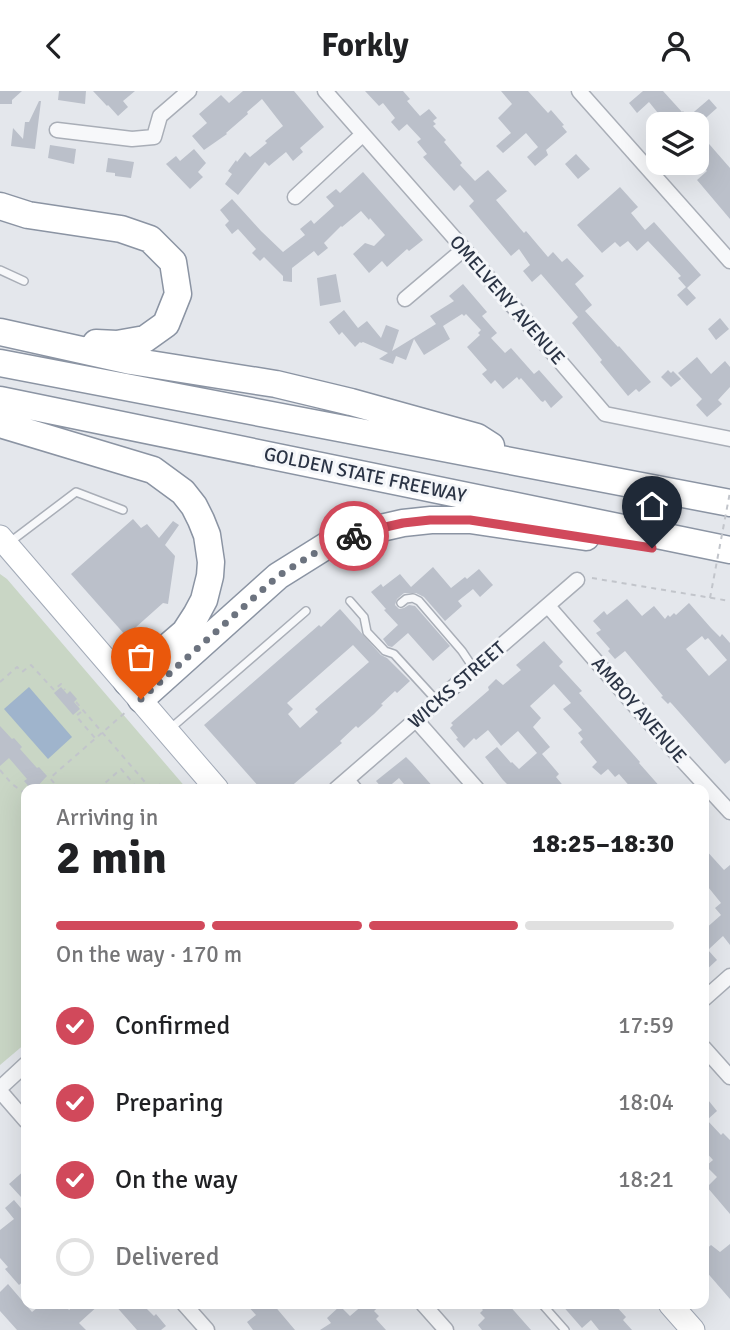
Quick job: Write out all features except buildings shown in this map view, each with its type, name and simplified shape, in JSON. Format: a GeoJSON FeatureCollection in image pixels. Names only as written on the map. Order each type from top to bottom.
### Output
{"type":"FeatureCollection","features":[{"type":"Feature","properties":{"kind":"highway"},"geometry":{"type":"LineString","coordinates":[[0,206],[28,215],[131,232],[150,239],[173,262],[178,294],[166,324],[145,339],[117,344],[35,339]]}},
{"type":"Feature","properties":{"kind":"highway"},"geometry":{"type":"LineString","coordinates":[[0,333],[131,361],[275,384],[351,402],[477,437],[518,462]]}},
{"type":"Feature","properties":{"kind":"highway","name":"GOLDEN STATE FREEWAY"},"geometry":{"type":"LineString","coordinates":[[0,362],[730,503]]}},
{"type":"Feature","properties":{"kind":"highway","name":"GOLDEN STATE FREEWAY"},"geometry":{"type":"LineString","coordinates":[[0,400],[722,548]]}},
{"type":"Feature","properties":{"kind":"highway"},"geometry":{"type":"LineString","coordinates":[[0,424],[153,470],[183,492],[194,506],[207,535],[211,562],[204,600],[185,632],[134,691]]}},
{"type":"Feature","properties":{"kind":"highway"},"geometry":{"type":"LineString","coordinates":[[134,691],[278,576],[326,546],[368,531],[430,520],[470,520],[679,552],[722,548]]}},
{"type":"Feature","properties":{"kind":"main road"},"geometry":{"type":"LineString","coordinates":[[4,546],[134,691],[213,784]]}},
{"type":"Feature","properties":{"kind":"main road"},"geometry":{"type":"LineString","coordinates":[[674,1309],[693,1330]]}},
{"type":"Feature","properties":{"kind":"street"},"geometry":{"type":"LineString","coordinates":[[57,130],[132,139],[154,137],[160,116],[190,91]]}},
{"type":"Feature","properties":{"kind":"street","name":"OMELVENY AVENUE"},"geometry":{"type":"LineString","coordinates":[[325,91],[605,414],[730,439]]}},
{"type":"Feature","properties":{"kind":"street"},"geometry":{"type":"LineString","coordinates":[[579,91],[730,261]]}},
{"type":"Feature","properties":{"kind":"street"},"geometry":{"type":"LineString","coordinates":[[295,197],[362,135]]}},
{"type":"Feature","properties":{"kind":"street"},"geometry":{"type":"LineString","coordinates":[[405,299],[464,249]]}},
{"type":"Feature","properties":{"kind":"street","name":"WICKS STREET"},"geometry":{"type":"LineString","coordinates":[[354,783],[416,720],[577,580]]}},
{"type":"Feature","properties":{"kind":"street","name":"AMBOY AVENUE"},"geometry":{"type":"LineString","coordinates":[[548,606],[704,784]]}},
{"type":"Feature","properties":{"kind":"street"},"geometry":{"type":"LineString","coordinates":[[416,720],[473,784]]}},
{"type":"Feature","properties":{"kind":"street","name":"AMBOY AVENUE"},"geometry":{"type":"LineString","coordinates":[[709,789],[730,812]]}},
{"type":"Feature","properties":{"kind":"street"},"geometry":{"type":"LineString","coordinates":[[709,995],[730,977]]}},
{"type":"Feature","properties":{"kind":"street"},"geometry":{"type":"LineString","coordinates":[[709,1054],[730,1077]]}},
{"type":"Feature","properties":{"kind":"street"},"geometry":{"type":"LineString","coordinates":[[21,1069],[0,1089],[21,1115]]}},
{"type":"Feature","properties":{"kind":"street"},"geometry":{"type":"LineString","coordinates":[[188,1309],[207,1330]]}},
{"type":"Feature","properties":{"kind":"street"},"geometry":{"type":"LineString","coordinates":[[427,1309],[446,1330]]}},
{"type":"Feature","properties":{"kind":"lane"},"geometry":{"type":"LineString","coordinates":[[0,270],[24,281]]}},
{"type":"Feature","properties":{"kind":"lane"},"geometry":{"type":"LineString","coordinates":[[4,546],[76,492],[123,510]]}},
{"type":"Feature","properties":{"kind":"lane"},"geometry":{"type":"LineString","coordinates":[[401,603],[413,598],[419,601],[462,651],[474,670]]}},
{"type":"Feature","properties":{"kind":"lane"},"geometry":{"type":"LineString","coordinates":[[350,601],[364,617],[366,629],[374,639],[385,651],[394,654],[438,701]]}},
{"type":"Feature","properties":{"kind":"lane"},"geometry":{"type":"LineString","coordinates":[[168,731],[306,611]]}},
{"type":"Feature","properties":{"kind":"lane"},"geometry":{"type":"LineString","coordinates":[[546,1309],[565,1330]]}},
{"type":"Feature","properties":{"kind":"path"},"geometry":{"type":"LineString","coordinates":[[710,598],[730,492]]}},
{"type":"Feature","properties":{"kind":"path"},"geometry":{"type":"LineString","coordinates":[[577,580],[586,577],[730,601]]}},
{"type":"Feature","properties":{"kind":"path"},"geometry":{"type":"LineString","coordinates":[[0,682],[17,667],[22,672],[31,665],[54,690],[61,684],[65,690]]}},
{"type":"Feature","properties":{"kind":"path"},"geometry":{"type":"LineString","coordinates":[[50,778],[102,733],[134,691]]}},
{"type":"Feature","properties":{"kind":"path"},"geometry":{"type":"LineString","coordinates":[[76,702],[147,784]]}},
{"type":"Feature","properties":{"kind":"path"},"geometry":{"type":"LineString","coordinates":[[83,710],[76,716],[96,739]]}},
{"type":"Feature","properties":{"kind":"path"},"geometry":{"type":"LineString","coordinates":[[104,784],[121,769],[134,784]]}},
{"type":"Feature","properties":{"kind":"path"},"geometry":{"type":"LineString","coordinates":[[0,770],[21,790]]}},
{"type":"Feature","properties":{"kind":"path"},"geometry":{"type":"LineString","coordinates":[[47,775],[54,783],[52,784]]}},
{"type":"Feature","properties":{"kind":"green space"},"geometry":{"type":"Polygon","coordinates":[[[0,574],[183,784],[21,784],[21,1047],[0,1065],[0,574]]]}},
{"type":"Feature","properties":{"kind":"water"},"geometry":{"type":"Polygon","coordinates":[[[29,687],[72,737],[48,759],[4,709],[29,687]]]}},
{"type":"Feature","properties":{"kind":"way so far"},"geometry":{"type":"LineString","coordinates":[[141,699],[278,576],[326,546],[354,536]]}},
{"type":"Feature","properties":{"kind":"route"},"geometry":{"type":"LineString","coordinates":[[354,536],[403,523],[470,520],[652,548]]}}]}
